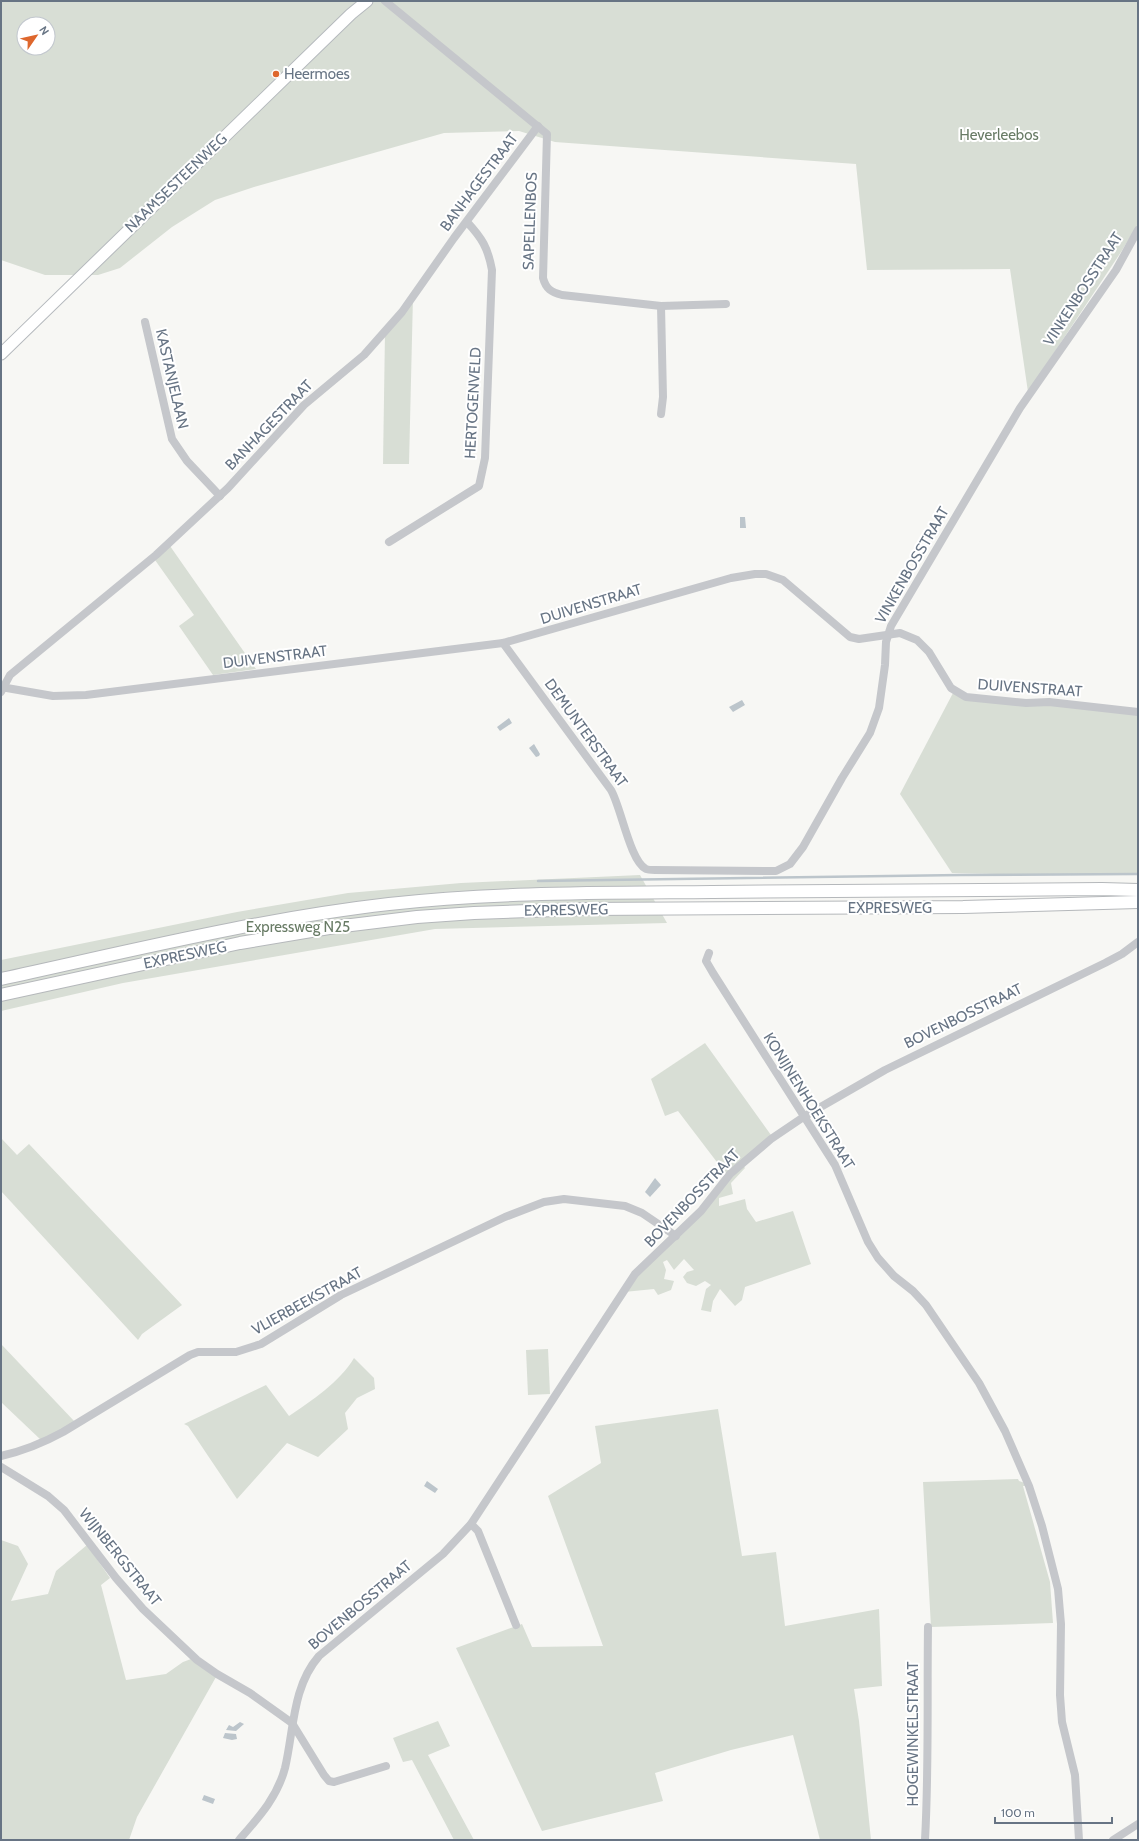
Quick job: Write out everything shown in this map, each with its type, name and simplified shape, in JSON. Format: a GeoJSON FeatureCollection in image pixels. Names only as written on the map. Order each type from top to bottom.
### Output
{"type":"FeatureCollection","features":[{"type":"Feature","properties":{"kind":"highway","name":"EXPRESWEG"},"geometry":{"type":"LineString","coordinates":[[1,979],[168,942],[284,920],[390,904],[473,898],[638,892],[1094,889],[1138,900]]}},
{"type":"Feature","properties":{"kind":"highway","name":"EXPRESWEG"},"geometry":{"type":"LineString","coordinates":[[1,995],[253,941],[335,927],[424,917],[474,913],[584,909],[956,907],[1138,900]]}},
{"type":"Feature","properties":{"kind":"main road","name":"NAAMSESTEENWEG"},"geometry":{"type":"LineString","coordinates":[[351,14],[361,1]]}},
{"type":"Feature","properties":{"kind":"main road","name":"NAAMSESTEENWEG"},"geometry":{"type":"LineString","coordinates":[[1,354],[351,14],[367,1]]}},
{"type":"Feature","properties":{"kind":"street"},"geometry":{"type":"LineString","coordinates":[[385,1],[538,126]]}},
{"type":"Feature","properties":{"kind":"street","name":"SAPELLENBOS"},"geometry":{"type":"LineString","coordinates":[[538,126],[547,134],[543,278],[545,286],[550,291],[562,295],[661,306],[726,304]]}},
{"type":"Feature","properties":{"kind":"street","name":"BANHAGESTRAAT"},"geometry":{"type":"LineString","coordinates":[[2,689],[10,675],[138,571],[220,496],[304,405],[364,355],[385,332],[538,126]]}},
{"type":"Feature","properties":{"kind":"street","name":"HERTOGENVELD"},"geometry":{"type":"LineString","coordinates":[[389,542],[480,486],[485,458],[492,270],[489,254],[482,238],[467,222]]}},
{"type":"Feature","properties":{"kind":"street","name":"VINKENBOSSTRAAT"},"geometry":{"type":"LineString","coordinates":[[632,847],[638,860],[646,869],[655,870],[776,870],[790,864],[803,848],[876,721],[884,672],[888,634],[891,626],[1020,408],[1116,270],[1138,230]]}},
{"type":"Feature","properties":{"kind":"street"},"geometry":{"type":"LineString","coordinates":[[661,306],[663,397],[661,414]]}},
{"type":"Feature","properties":{"kind":"street","name":"KASTANJELAAN"},"geometry":{"type":"LineString","coordinates":[[145,322],[172,439],[187,461],[220,496]]}},
{"type":"Feature","properties":{"kind":"street","name":"DUIVENSTRAAT"},"geometry":{"type":"LineString","coordinates":[[2,689],[53,696],[86,695],[503,643],[680,592],[755,574],[774,575],[783,580],[850,637],[859,639],[900,633],[917,640],[929,652],[954,691],[966,697],[1026,703],[1049,702],[1138,712]]}},
{"type":"Feature","properties":{"kind":"street","name":"DEMUNTERSTRAAT"},"geometry":{"type":"LineString","coordinates":[[503,643],[611,790],[616,799],[632,847]]}},
{"type":"Feature","properties":{"kind":"street","name":"BOVENBOSSTRAAT"},"geometry":{"type":"LineString","coordinates":[[239,1840],[268,1806],[279,1784],[285,1768],[296,1705],[310,1666],[319,1656],[443,1554],[471,1524],[635,1274],[701,1211],[730,1174],[771,1139],[804,1116],[885,1070],[1105,964],[1138,942]]}},
{"type":"Feature","properties":{"kind":"street","name":"KONIJNENHOEKSTRAAT"},"geometry":{"type":"LineString","coordinates":[[709,953],[706,961],[713,973],[835,1165],[868,1242],[878,1258],[926,1305],[979,1383],[1005,1431],[1029,1486],[1042,1526],[1058,1588],[1061,1624],[1060,1695],[1062,1722],[1074,1775],[1079,1840]]}},
{"type":"Feature","properties":{"kind":"street","name":"VLIERBEEKSTRAAT"},"geometry":{"type":"LineString","coordinates":[[1,1456],[18,1452],[47,1441],[190,1355],[198,1352],[236,1352],[262,1344],[341,1296],[505,1217],[544,1202],[564,1199],[625,1206],[642,1213],[676,1236]]}},
{"type":"Feature","properties":{"kind":"street","name":"WIJNBERGSTRAAT"},"geometry":{"type":"LineString","coordinates":[[1,1467],[48,1496],[64,1510],[116,1578],[138,1604],[197,1660],[217,1674],[250,1693],[292,1723]]}},
{"type":"Feature","properties":{"kind":"street"},"geometry":{"type":"LineString","coordinates":[[471,1524],[478,1531],[516,1625]]}},
{"type":"Feature","properties":{"kind":"street","name":"HOGEWINKELSTRAAT"},"geometry":{"type":"LineString","coordinates":[[925,1840],[928,1751],[928,1628]]}},
{"type":"Feature","properties":{"kind":"street"},"geometry":{"type":"LineString","coordinates":[[292,1723],[329,1781],[334,1782],[386,1766]]}},
{"type":"Feature","properties":{"kind":"street"},"geometry":{"type":"LineString","coordinates":[[1113,1840],[1138,1824]]}},
{"type":"Feature","properties":{"kind":"green space","name":"Heverleebos"},"geometry":{"type":"Polygon","coordinates":[[[1,1],[1138,1],[1138,224],[1028,392],[1010,269],[867,270],[856,164],[555,142],[519,131],[444,133],[254,187],[215,200],[172,227],[120,268],[98,275],[45,275],[1,260],[1,1]]]}},
{"type":"Feature","properties":{"kind":"green space"},"geometry":{"type":"Polygon","coordinates":[[[413,296],[409,464],[383,464],[385,332],[413,296]]]}},
{"type":"Feature","properties":{"kind":"green space"},"geometry":{"type":"Polygon","coordinates":[[[170,546],[256,669],[213,675],[179,626],[194,615],[155,560],[170,546]]]}},
{"type":"Feature","properties":{"kind":"green space"},"geometry":{"type":"Polygon","coordinates":[[[953,693],[1138,714],[1138,873],[1042,875],[952,873],[900,794],[953,693]]]}},
{"type":"Feature","properties":{"kind":"green space","name":"Expressweg N25"},"geometry":{"type":"Polygon","coordinates":[[[640,875],[667,923],[435,929],[123,983],[1,1011],[1,960],[237,912],[348,893],[461,883],[640,875]]]}},
{"type":"Feature","properties":{"kind":"green space"},"geometry":{"type":"Polygon","coordinates":[[[705,1043],[771,1135],[742,1164],[745,1168],[731,1183],[733,1194],[719,1198],[719,1206],[745,1199],[747,1209],[756,1222],[793,1211],[811,1264],[745,1287],[742,1300],[735,1306],[720,1289],[713,1301],[711,1312],[701,1310],[706,1289],[711,1285],[705,1281],[696,1286],[687,1283],[683,1277],[687,1272],[694,1270],[684,1259],[674,1270],[667,1260],[663,1262],[666,1270],[664,1279],[674,1281],[671,1290],[658,1295],[654,1289],[624,1292],[636,1274],[701,1211],[726,1174],[678,1111],[665,1116],[651,1079],[705,1043]]]}},
{"type":"Feature","properties":{"kind":"green space"},"geometry":{"type":"Polygon","coordinates":[[[1,1138],[17,1155],[29,1144],[182,1305],[142,1334],[138,1340],[1,1191],[1,1138]]]}},
{"type":"Feature","properties":{"kind":"green space"},"geometry":{"type":"Polygon","coordinates":[[[1,1344],[75,1422],[41,1440],[1,1402],[1,1344]]]}},
{"type":"Feature","properties":{"kind":"green space"},"geometry":{"type":"Polygon","coordinates":[[[548,1349],[550,1394],[528,1395],[526,1350],[548,1349]]]}},
{"type":"Feature","properties":{"kind":"green space"},"geometry":{"type":"Polygon","coordinates":[[[354,1358],[374,1378],[375,1389],[357,1398],[345,1413],[348,1429],[318,1457],[287,1443],[237,1499],[188,1426],[184,1424],[266,1385],[289,1416],[333,1383],[354,1358]]]}},
{"type":"Feature","properties":{"kind":"green space"},"geometry":{"type":"Polygon","coordinates":[[[718,1409],[742,1556],[776,1552],[785,1626],[879,1609],[882,1686],[854,1689],[859,1721],[871,1840],[820,1840],[793,1735],[731,1750],[655,1773],[663,1801],[542,1831],[456,1648],[522,1624],[532,1647],[603,1646],[548,1496],[601,1463],[595,1426],[718,1409]]]}},
{"type":"Feature","properties":{"kind":"green space"},"geometry":{"type":"Polygon","coordinates":[[[1018,1479],[1027,1486],[1023,1486],[1050,1582],[1053,1623],[931,1627],[923,1482],[1018,1479]]]}},
{"type":"Feature","properties":{"kind":"green space"},"geometry":{"type":"Polygon","coordinates":[[[1,1540],[18,1546],[28,1564],[11,1601],[48,1594],[56,1571],[87,1545],[110,1578],[101,1585],[126,1680],[166,1674],[183,1662],[191,1659],[216,1677],[137,1817],[129,1840],[1,1840],[1,1540]]]}},
{"type":"Feature","properties":{"kind":"green space"},"geometry":{"type":"Polygon","coordinates":[[[438,1721],[450,1746],[428,1755],[474,1840],[454,1840],[412,1760],[403,1762],[393,1738],[438,1721]]]}},
{"type":"Feature","properties":{"kind":"shaded area"},"geometry":{"type":"Polygon","coordinates":[[[740,517],[745,517],[746,528],[740,528],[740,517]]]}},
{"type":"Feature","properties":{"kind":"shaded area"},"geometry":{"type":"Polygon","coordinates":[[[742,700],[745,705],[733,712],[729,707],[742,700]]]}},
{"type":"Feature","properties":{"kind":"shaded area"},"geometry":{"type":"Polygon","coordinates":[[[509,718],[512,723],[500,731],[497,727],[509,718]]]}},
{"type":"Feature","properties":{"kind":"shaded area"},"geometry":{"type":"Polygon","coordinates":[[[534,744],[540,754],[536,757],[529,748],[534,744]]]}},
{"type":"Feature","properties":{"kind":"shaded area"},"geometry":{"type":"Polygon","coordinates":[[[655,1178],[661,1185],[650,1197],[645,1192],[655,1178]]]}},
{"type":"Feature","properties":{"kind":"shaded area"},"geometry":{"type":"Polygon","coordinates":[[[427,1481],[438,1489],[435,1493],[424,1486],[427,1481]]]}},
{"type":"Feature","properties":{"kind":"shaded area"},"geometry":{"type":"Polygon","coordinates":[[[240,1722],[244,1724],[236,1731],[226,1730],[229,1725],[233,1727],[240,1722]]]}},
{"type":"Feature","properties":{"kind":"shaded area"},"geometry":{"type":"Polygon","coordinates":[[[225,1733],[236,1734],[237,1739],[232,1740],[223,1738],[225,1733]]]}},
{"type":"Feature","properties":{"kind":"shaded area"},"geometry":{"type":"Polygon","coordinates":[[[204,1795],[215,1799],[213,1804],[202,1800],[204,1795]]]}},
{"type":"Feature","properties":{"kind":"waterway"},"geometry":{"type":"LineString","coordinates":[[538,881],[1138,874]]}},
{"type":"Feature","properties":{"kind":"place","name":"Heermoes"},"geometry":{"type":"Point","coordinates":[276,74]}}]}
